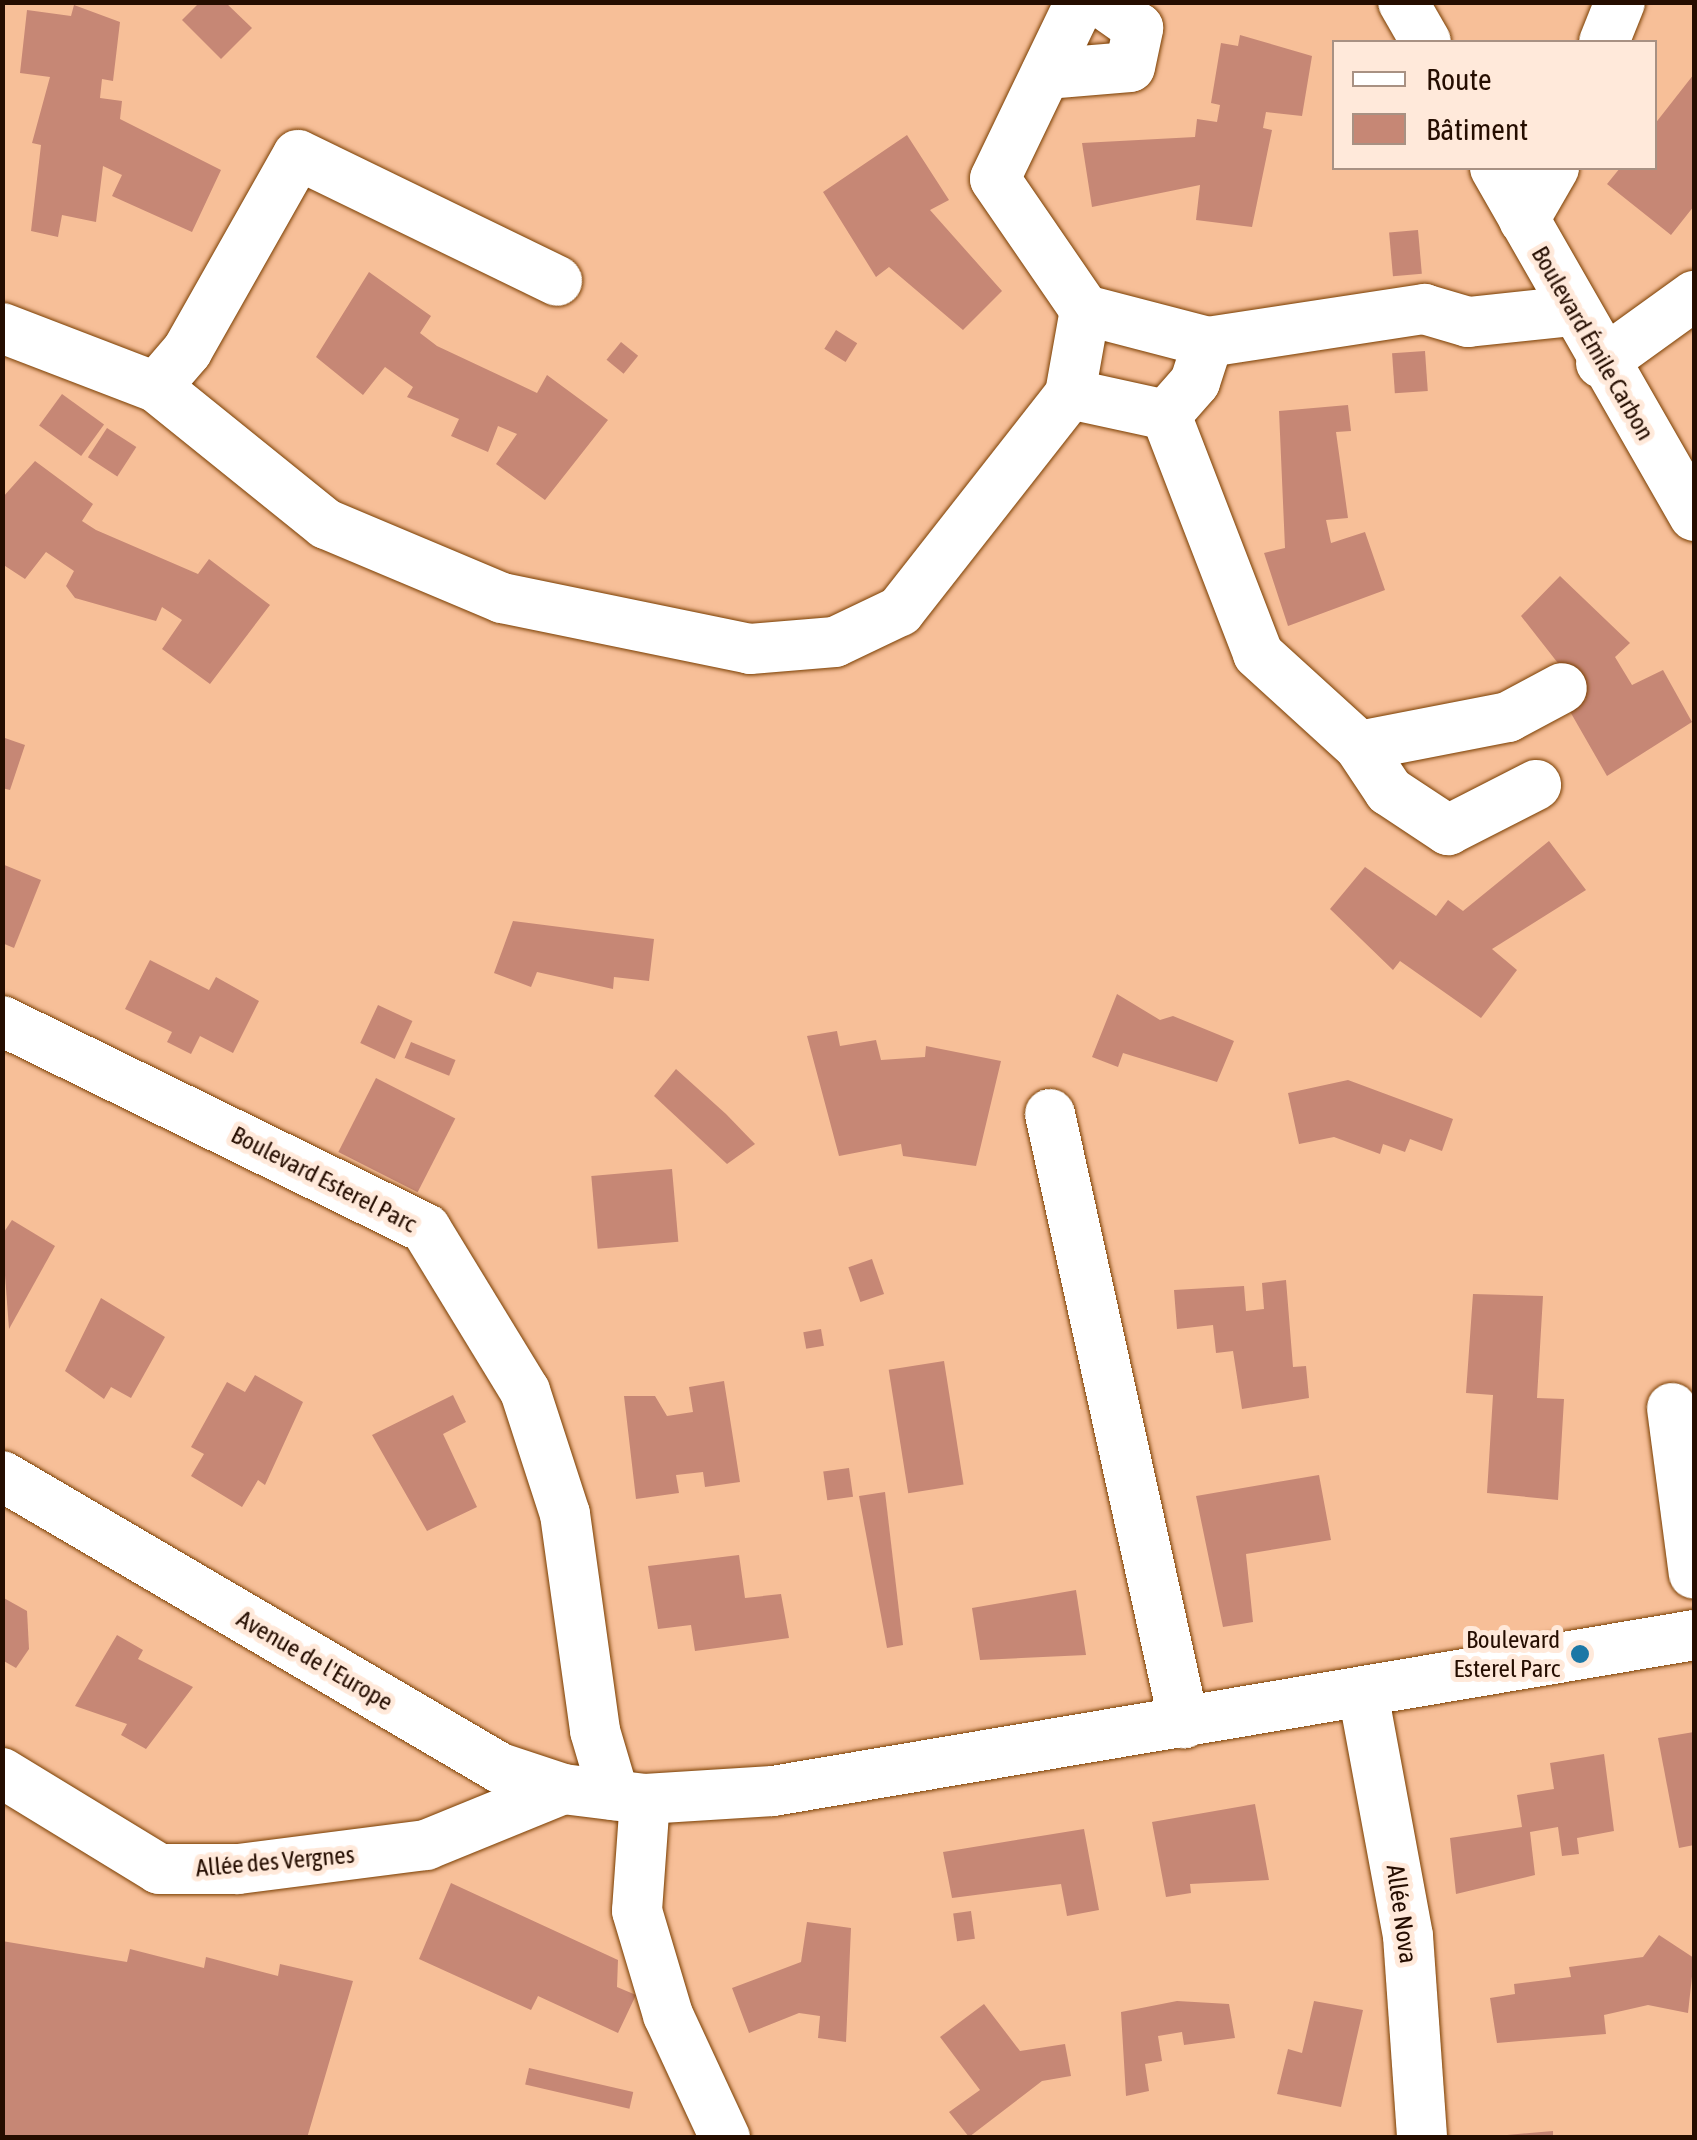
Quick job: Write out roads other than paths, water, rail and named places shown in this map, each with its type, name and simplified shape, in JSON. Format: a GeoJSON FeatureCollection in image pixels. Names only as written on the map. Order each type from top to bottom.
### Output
{"type":"FeatureCollection","features":[{"type":"Feature","properties":{"kind":"street"},"geometry":{"type":"LineString","coordinates":[[1080,2],[995,179],[1085,310],[1208,342],[1424,309],[1468,322],[1574,311]]}},
{"type":"Feature","properties":{"kind":"street"},"geometry":{"type":"LineString","coordinates":[[1046,74],[1130,66],[1138,28],[1100,2]]}},
{"type":"Feature","properties":{"kind":"street"},"geometry":{"type":"LineString","coordinates":[[1404,2],[1425,40]]}},
{"type":"Feature","properties":{"kind":"street"},"geometry":{"type":"LineString","coordinates":[[1605,40],[1620,2]]}},
{"type":"Feature","properties":{"kind":"street"},"geometry":{"type":"LineString","coordinates":[[156,387],[187,351],[298,155],[557,281]]}},
{"type":"Feature","properties":{"kind":"street","name":"Boulevard Émile Carbon"},"geometry":{"type":"LineString","coordinates":[[1496,170],[1601,362],[1694,516]]}},
{"type":"Feature","properties":{"kind":"street"},"geometry":{"type":"LineString","coordinates":[[1524,220],[1553,170]]}},
{"type":"Feature","properties":{"kind":"street"},"geometry":{"type":"LineString","coordinates":[[1601,362],[1694,296]]}},
{"type":"Feature","properties":{"kind":"street"},"geometry":{"type":"LineString","coordinates":[[2,328],[156,387],[326,524],[502,598],[750,649],[834,642],[900,610],[1070,394],[1085,310]]}},
{"type":"Feature","properties":{"kind":"street"},"geometry":{"type":"LineString","coordinates":[[1166,416],[1195,382],[1208,342]]}},
{"type":"Feature","properties":{"kind":"street"},"geometry":{"type":"LineString","coordinates":[[1070,394],[1166,416]]}},
{"type":"Feature","properties":{"kind":"street"},"geometry":{"type":"LineString","coordinates":[[1166,416],[1258,654],[1359,746],[1389,791],[1448,830],[1536,785]]}},
{"type":"Feature","properties":{"kind":"street"},"geometry":{"type":"LineString","coordinates":[[1359,746],[1508,717],[1562,688]]}},
{"type":"Feature","properties":{"kind":"street","name":"Boulevard Esterel Parc"},"geometry":{"type":"LineString","coordinates":[[2,1020],[426,1229],[525,1391],[566,1514],[596,1731],[630,1797]]}},
{"type":"Feature","properties":{"kind":"street"},"geometry":{"type":"LineString","coordinates":[[1050,1114],[1184,1722]]}},
{"type":"Feature","properties":{"kind":"street"},"geometry":{"type":"LineString","coordinates":[[1672,1408],[1694,1574]]}},
{"type":"Feature","properties":{"kind":"street","name":"Avenue de l'Europe"},"geometry":{"type":"LineString","coordinates":[[2,1476],[500,1768],[562,1790],[630,1797]]}},
{"type":"Feature","properties":{"kind":"street"},"geometry":{"type":"LineString","coordinates":[[725,2138],[668,2015],[637,1912],[630,1797],[774,1791],[1694,1634]]}},
{"type":"Feature","properties":{"kind":"street","name":"Allée Nova"},"geometry":{"type":"LineString","coordinates":[[1363,1693],[1408,1936],[1422,2138]]}},
{"type":"Feature","properties":{"kind":"street","name":"Allée des Vergnes"},"geometry":{"type":"LineString","coordinates":[[2,1773],[159,1870],[238,1870],[426,1845],[562,1790]]}},
{"type":"Feature","properties":{"kind":"place","name":"Boulevard Esterel Parc"},"geometry":{"type":"Point","coordinates":[1580,1654]}}]}
